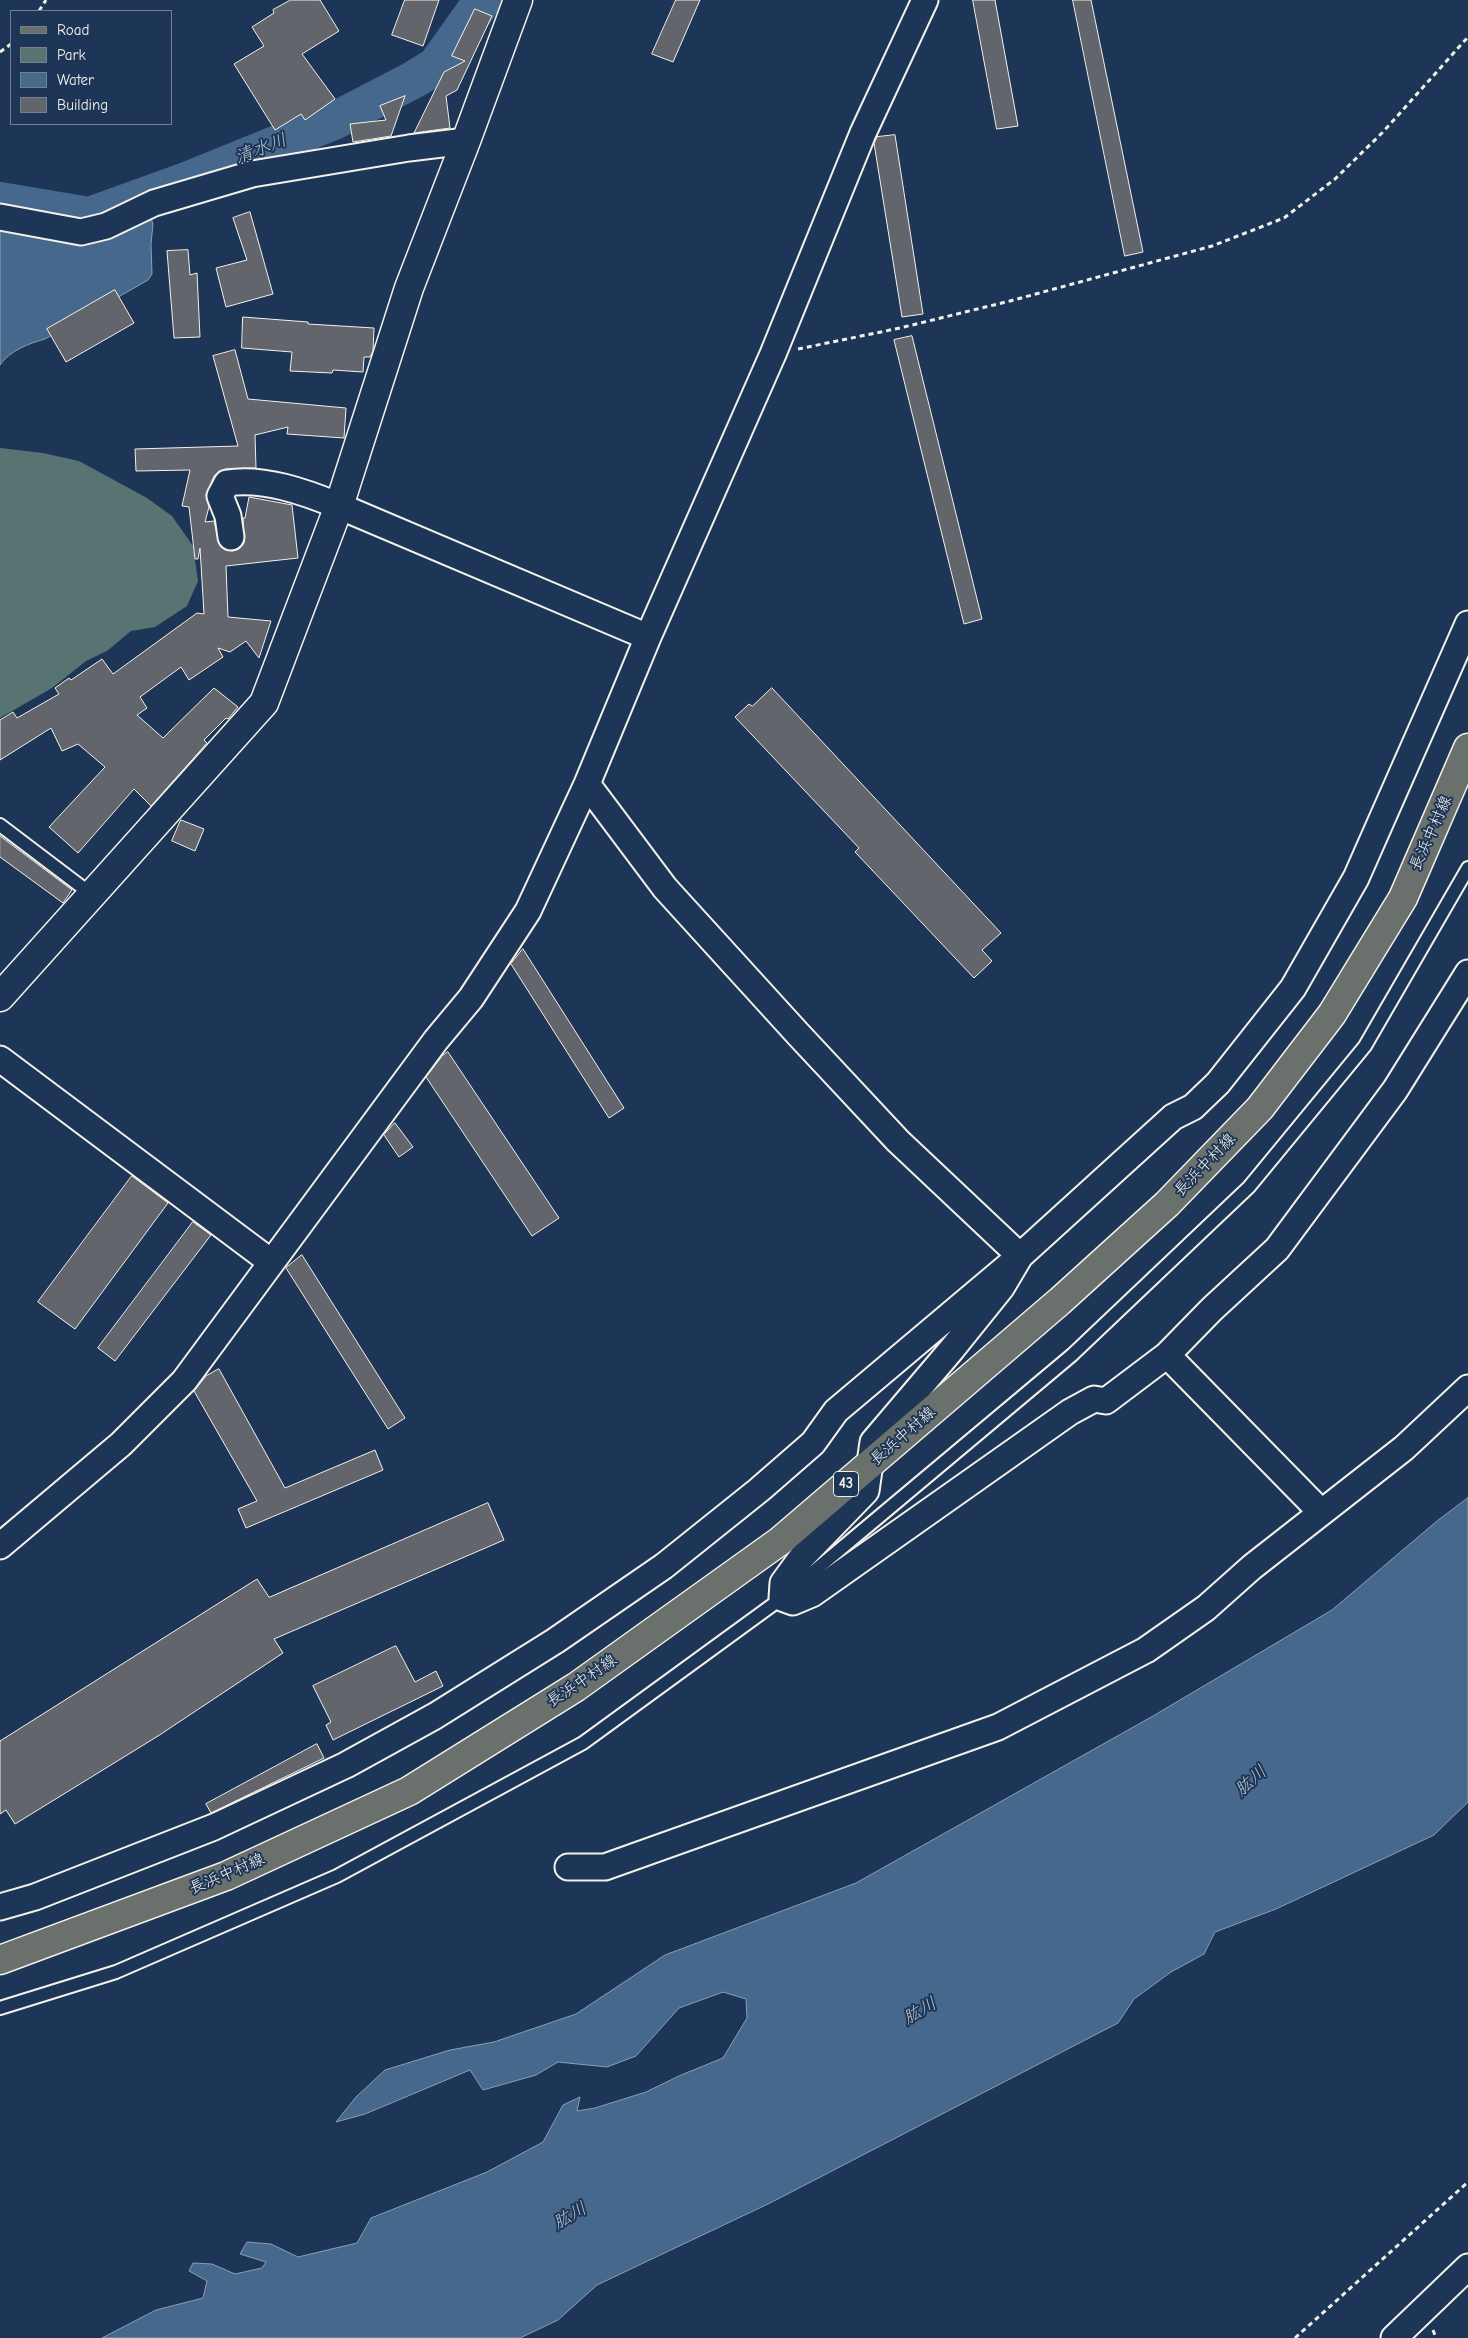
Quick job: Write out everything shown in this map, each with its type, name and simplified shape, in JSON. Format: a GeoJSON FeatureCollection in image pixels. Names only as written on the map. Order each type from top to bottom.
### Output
{"type":"FeatureCollection","features":[{"type":"Feature","properties":{"kind":"main road","name":"長浜中村線"},"geometry":{"type":"LineString","coordinates":[[0,1960],[226,1876],[408,1791],[576,1687],[780,1541],[1060,1301],[1160,1211],[1260,1108],[1332,1014],[1403,898],[1468,748]]}},
{"type":"Feature","properties":{"kind":"street"},"geometry":{"type":"LineString","coordinates":[[0,996],[264,703],[339,506],[408,288],[466,141],[518,0]]}},
{"type":"Feature","properties":{"kind":"street"},"geometry":{"type":"LineString","coordinates":[[0,1546],[121,1444],[184,1381],[436,1040],[471,998],[503,952],[528,911],[587,784],[648,636],[773,354],[863,134],[925,0]]}},
{"type":"Feature","properties":{"kind":"street"},"geometry":{"type":"LineString","coordinates":[[0,217],[81,232],[106,226],[154,203],[252,174],[466,141]]}},
{"type":"Feature","properties":{"kind":"street"},"geometry":{"type":"LineString","coordinates":[[231,537],[228,516],[220,496],[227,483],[243,480],[272,485],[313,495],[648,636]]}},
{"type":"Feature","properties":{"kind":"street"},"geometry":{"type":"LineString","coordinates":[[0,1907],[35,1897],[214,1827],[346,1765],[435,1716],[555,1641],[664,1566],[759,1490],[813,1442],[836,1411],[1020,1256],[1173,1117],[1193,1107],[1218,1083],[1293,988],[1356,878],[1468,624]]}},
{"type":"Feature","properties":{"kind":"street"},"geometry":{"type":"LineString","coordinates":[[587,784],[665,888],[898,1141],[1020,1256]]}},
{"type":"Feature","properties":{"kind":"street"},"geometry":{"type":"LineString","coordinates":[[1020,1256],[1000,1288],[952,1349],[872,1442],[866,1491],[802,1557],[783,1583],[782,1598],[793,1602],[812,1594],[1070,1412],[1094,1399],[1106,1401],[1167,1355],[1212,1309],[1277,1249],[1395,1090],[1468,973]]}},
{"type":"Feature","properties":{"kind":"street"},"geometry":{"type":"LineString","coordinates":[[0,1059],[271,1262]]}},
{"type":"Feature","properties":{"kind":"street"},"geometry":{"type":"LineString","coordinates":[[1167,1355],[1321,1512]]}},
{"type":"Feature","properties":{"kind":"street"},"geometry":{"type":"LineString","coordinates":[[568,1866],[605,1866],[998,1727],[1146,1650],[1206,1608],[1252,1567],[1404,1448],[1468,1388]]}},
{"type":"Feature","properties":{"kind":"street"},"geometry":{"type":"LineString","coordinates":[[1394,2338],[1468,2267]]}},
{"type":"Feature","properties":{"kind":"lane"},"geometry":{"type":"LineString","coordinates":[[0,825],[91,894]]}},
{"type":"Feature","properties":{"kind":"lane"},"geometry":{"type":"LineString","coordinates":[[0,2008],[116,1972],[337,1876],[583,1743],[782,1598],[1072,1355],[1249,1187],[1365,1046],[1468,868]]}},
{"type":"Feature","properties":{"kind":"path"},"geometry":{"type":"LineString","coordinates":[[773,354],[900,328],[1010,301],[1212,246],[1284,218],[1335,179],[1383,132],[1468,37]]}},
{"type":"Feature","properties":{"kind":"path"},"geometry":{"type":"LineString","coordinates":[[1295,2338],[1468,2182]]}},
{"type":"Feature","properties":{"kind":"green space"},"geometry":{"type":"Polygon","coordinates":[[[0,448],[43,453],[79,461],[147,498],[172,516],[193,546],[198,581],[187,606],[155,627],[131,631],[107,651],[86,661],[52,688],[0,718],[0,448]]]}},
{"type":"Feature","properties":{"kind":"water"},"geometry":{"type":"Polygon","coordinates":[[[151,218],[153,224],[151,244],[152,274],[148,280],[45,339],[14,352],[0,365],[0,227],[151,218]]]}},
{"type":"Feature","properties":{"kind":"water","name":"肱川"},"geometry":{"type":"Polygon","coordinates":[[[1468,1498],[1468,1802],[1434,1835],[1276,1909],[1215,1932],[1204,1954],[1171,1972],[1134,1999],[1118,2023],[770,2203],[597,2285],[558,2320],[520,2338],[102,2338],[156,2310],[203,2298],[207,2281],[189,2271],[193,2263],[212,2264],[235,2274],[262,2268],[266,2262],[240,2254],[247,2242],[271,2244],[298,2257],[357,2243],[371,2218],[487,2172],[543,2142],[563,2105],[580,2097],[577,2111],[595,2108],[646,2092],[723,2058],[747,2018],[746,1999],[723,1992],[679,2008],[636,2056],[607,2067],[558,2062],[536,2075],[483,2090],[470,2070],[365,2114],[336,2122],[356,2097],[385,2070],[450,2050],[494,2042],[576,2014],[665,1955],[856,1883],[1153,1716],[1332,1610],[1437,1521],[1468,1498]]]}},
{"type":"Feature","properties":{"kind":"building"},"geometry":{"type":"Polygon","coordinates":[[[291,0],[320,0],[339,31],[302,54],[335,99],[305,120],[301,114],[275,130],[234,64],[264,46],[252,27],[274,13],[273,10],[291,0]]]}},
{"type":"Feature","properties":{"kind":"building"},"geometry":{"type":"Polygon","coordinates":[[[405,0],[439,0],[423,46],[392,35],[405,0]]]}},
{"type":"Feature","properties":{"kind":"building"},"geometry":{"type":"Polygon","coordinates":[[[676,0],[700,0],[673,62],[652,54],[676,0]]]}},
{"type":"Feature","properties":{"kind":"building"},"geometry":{"type":"Polygon","coordinates":[[[973,0],[995,0],[1018,126],[997,129],[973,0]]]}},
{"type":"Feature","properties":{"kind":"building"},"geometry":{"type":"Polygon","coordinates":[[[1073,0],[1091,0],[1143,252],[1125,256],[1073,0]]]}},
{"type":"Feature","properties":{"kind":"building"},"geometry":{"type":"Polygon","coordinates":[[[475,9],[492,16],[457,90],[446,96],[450,128],[414,133],[444,72],[465,61],[452,56],[475,9]]]}},
{"type":"Feature","properties":{"kind":"building"},"geometry":{"type":"Polygon","coordinates":[[[405,96],[391,136],[353,142],[350,124],[386,120],[380,106],[405,96]]]}},
{"type":"Feature","properties":{"kind":"building"},"geometry":{"type":"Polygon","coordinates":[[[895,135],[923,314],[902,317],[874,143],[877,137],[895,135]]]}},
{"type":"Feature","properties":{"kind":"building"},"geometry":{"type":"Polygon","coordinates":[[[250,212],[273,294],[226,307],[216,268],[247,260],[233,218],[250,212]]]}},
{"type":"Feature","properties":{"kind":"building"},"geometry":{"type":"Polygon","coordinates":[[[188,250],[190,275],[197,273],[200,337],[174,338],[167,251],[188,250]]]}},
{"type":"Feature","properties":{"kind":"building"},"geometry":{"type":"Polygon","coordinates":[[[115,290],[134,323],[66,362],[47,329],[115,290]]]}},
{"type":"Feature","properties":{"kind":"building"},"geometry":{"type":"Polygon","coordinates":[[[243,317],[308,322],[308,324],[374,328],[373,351],[370,357],[364,357],[363,372],[333,370],[332,373],[290,371],[292,352],[242,348],[243,317]]]}},
{"type":"Feature","properties":{"kind":"building"},"geometry":{"type":"Polygon","coordinates":[[[912,336],[982,619],[964,624],[894,340],[912,336]]]}},
{"type":"Feature","properties":{"kind":"building"},"geometry":{"type":"Polygon","coordinates":[[[235,350],[248,399],[346,408],[344,438],[287,434],[288,427],[255,435],[256,468],[226,469],[219,471],[214,476],[206,495],[209,507],[205,522],[214,521],[220,546],[225,550],[233,551],[239,549],[244,543],[243,518],[245,518],[249,497],[292,505],[298,558],[226,566],[228,617],[271,621],[259,658],[246,641],[230,652],[218,648],[223,657],[189,680],[181,667],[140,697],[147,708],[137,715],[163,738],[214,688],[238,707],[228,719],[226,718],[204,740],[207,743],[151,806],[134,789],[78,853],[49,827],[105,767],[78,744],[62,751],[51,728],[0,760],[0,720],[13,712],[17,718],[59,694],[55,688],[69,678],[71,680],[102,659],[113,674],[197,613],[204,614],[200,548],[198,559],[195,559],[189,507],[182,506],[190,470],[136,471],[135,449],[238,446],[213,356],[235,350]]]}},
{"type":"Feature","properties":{"kind":"building"},"geometry":{"type":"Polygon","coordinates":[[[772,688],[1001,933],[982,950],[992,961],[974,978],[855,852],[859,848],[735,717],[749,704],[752,706],[772,688]]]}},
{"type":"Feature","properties":{"kind":"building"},"geometry":{"type":"Polygon","coordinates":[[[181,820],[204,829],[195,851],[172,841],[181,820]]]}},
{"type":"Feature","properties":{"kind":"building"},"geometry":{"type":"Polygon","coordinates":[[[0,836],[72,890],[63,903],[0,857],[0,836]]]}},
{"type":"Feature","properties":{"kind":"building"},"geometry":{"type":"Polygon","coordinates":[[[523,949],[624,1108],[609,1118],[511,964],[523,949]]]}},
{"type":"Feature","properties":{"kind":"building"},"geometry":{"type":"Polygon","coordinates":[[[448,1052],[559,1218],[532,1236],[426,1077],[442,1056],[448,1052]]]}},
{"type":"Feature","properties":{"kind":"building"},"geometry":{"type":"Polygon","coordinates":[[[395,1123],[413,1147],[399,1157],[384,1135],[395,1123]]]}},
{"type":"Feature","properties":{"kind":"building"},"geometry":{"type":"Polygon","coordinates":[[[132,1176],[168,1203],[75,1329],[38,1302],[132,1176]]]}},
{"type":"Feature","properties":{"kind":"building"},"geometry":{"type":"Polygon","coordinates":[[[193,1222],[211,1235],[115,1361],[98,1348],[193,1222]]]}},
{"type":"Feature","properties":{"kind":"building"},"geometry":{"type":"Polygon","coordinates":[[[302,1255],[405,1418],[388,1429],[286,1268],[302,1255]]]}},
{"type":"Feature","properties":{"kind":"building"},"geometry":{"type":"Polygon","coordinates":[[[219,1369],[285,1488],[375,1450],[383,1470],[246,1528],[238,1509],[257,1501],[194,1391],[206,1376],[219,1369]]]}},
{"type":"Feature","properties":{"kind":"building"},"geometry":{"type":"Polygon","coordinates":[[[488,1503],[504,1540],[274,1639],[283,1653],[158,1736],[15,1824],[6,1810],[0,1814],[0,1741],[257,1579],[269,1597],[488,1503]]]}},
{"type":"Feature","properties":{"kind":"building"},"geometry":{"type":"Polygon","coordinates":[[[396,1646],[415,1682],[436,1671],[443,1686],[333,1740],[326,1725],[331,1722],[313,1686],[396,1646]]]}},
{"type":"Feature","properties":{"kind":"building"},"geometry":{"type":"Polygon","coordinates":[[[317,1744],[324,1758],[211,1813],[206,1804],[317,1744]]]}},
{"type":"Feature","properties":{"kind":"waterway","name":"清水川"},"geometry":{"type":"LineString","coordinates":[[0,201],[89,216],[186,181],[334,121],[436,66],[483,0]]}}]}
